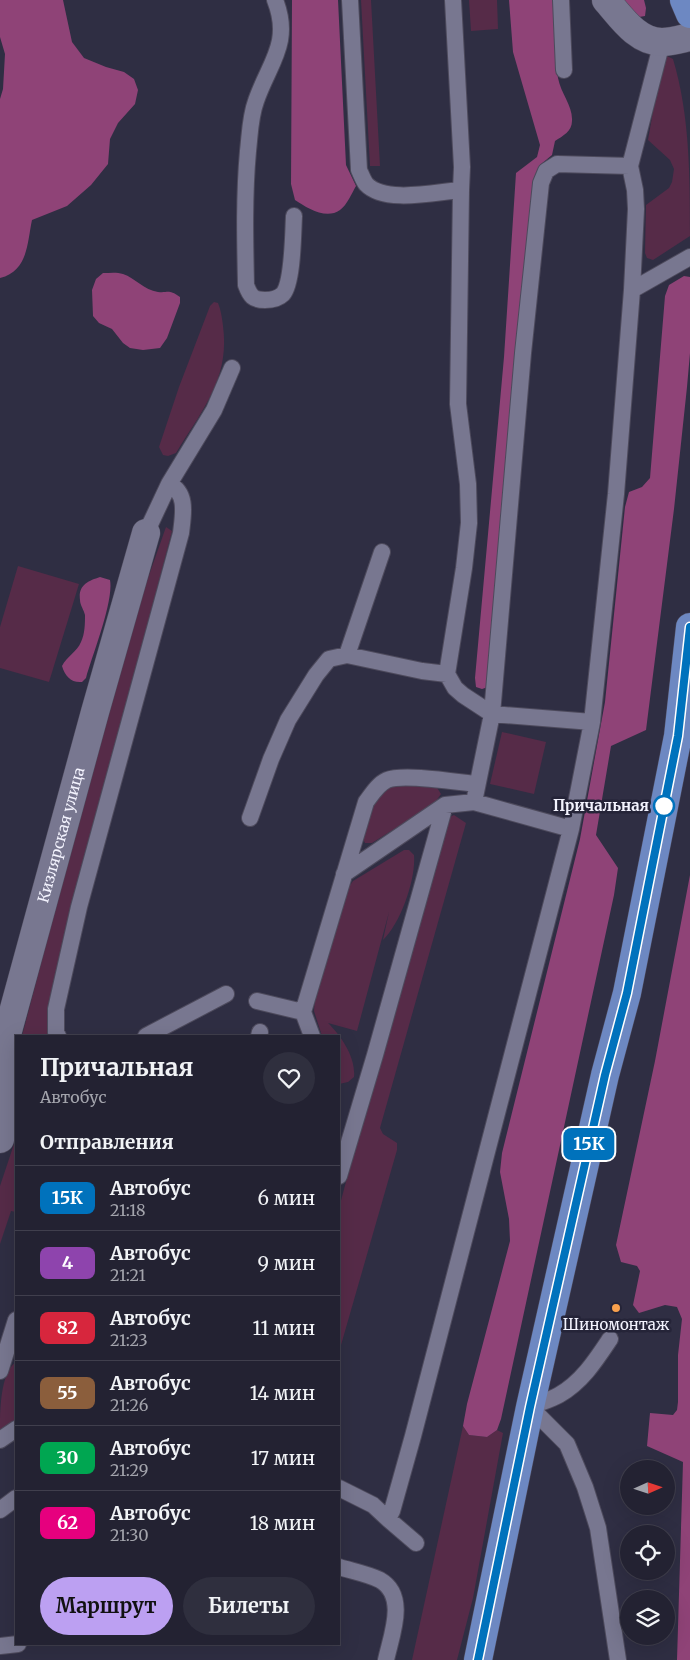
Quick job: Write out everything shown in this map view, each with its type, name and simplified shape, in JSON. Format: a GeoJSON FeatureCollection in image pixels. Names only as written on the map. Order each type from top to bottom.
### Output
{"type":"FeatureCollection","features":[{"type":"Feature","properties":{"kind":"main road"},"geometry":{"type":"LineString","coordinates":[[684,0],[690,14]]}},
{"type":"Feature","properties":{"kind":"main road"},"geometry":{"type":"LineString","coordinates":[[478,1660],[530,1407],[605,1075],[627,993],[678,736],[690,627]]}},
{"type":"Feature","properties":{"kind":"street"},"geometry":{"type":"LineString","coordinates":[[606,0],[630,28],[644,38],[662,42],[690,37]]}},
{"type":"Feature","properties":{"kind":"street","name":"Кизлярская улица"},"geometry":{"type":"LineString","coordinates":[[0,1139],[4,1127],[5,1113],[4,1067],[6,1038],[94,712],[146,533]]}},
{"type":"Feature","properties":{"kind":"lane"},"geometry":{"type":"LineString","coordinates":[[275,0],[282,24],[281,43],[255,102],[250,127],[245,189],[246,285],[250,296],[256,300],[271,300],[282,294],[286,288],[291,261],[294,216]]}},
{"type":"Feature","properties":{"kind":"lane"},"geometry":{"type":"LineString","coordinates":[[350,0],[359,170],[365,183],[384,194],[402,195],[461,190]]}},
{"type":"Feature","properties":{"kind":"lane"},"geometry":{"type":"LineString","coordinates":[[453,0],[462,167],[458,404],[468,484],[469,523],[464,568],[447,674],[455,688],[492,714],[592,722]]}},
{"type":"Feature","properties":{"kind":"lane"},"geometry":{"type":"LineString","coordinates":[[561,0],[564,70]]}},
{"type":"Feature","properties":{"kind":"lane"},"geometry":{"type":"LineString","coordinates":[[388,1519],[392,1511],[413,1436],[571,829],[592,722],[616,494],[632,290],[636,209],[635,190],[630,166],[662,42]]}},
{"type":"Feature","properties":{"kind":"lane"},"geometry":{"type":"LineString","coordinates":[[474,802],[476,784],[492,714],[523,353],[541,183],[546,171],[556,164],[630,166]]}},
{"type":"Feature","properties":{"kind":"lane"},"geometry":{"type":"LineString","coordinates":[[632,290],[690,258]]}},
{"type":"Feature","properties":{"kind":"lane"},"geometry":{"type":"LineString","coordinates":[[146,533],[169,484],[214,410],[232,368]]}},
{"type":"Feature","properties":{"kind":"lane"},"geometry":{"type":"LineString","coordinates":[[58,1035],[56,1009],[79,907],[181,533],[184,507],[180,491],[169,484]]}},
{"type":"Feature","properties":{"kind":"lane"},"geometry":{"type":"LineString","coordinates":[[347,655],[382,552]]}},
{"type":"Feature","properties":{"kind":"lane"},"geometry":{"type":"LineString","coordinates":[[250,818],[271,759],[288,720],[316,675],[329,659],[347,655],[422,671],[447,674]]}},
{"type":"Feature","properties":{"kind":"lane"},"geometry":{"type":"LineString","coordinates":[[312,1035],[303,1012],[366,802],[376,788],[386,780],[399,777],[476,784]]}},
{"type":"Feature","properties":{"kind":"lane"},"geometry":{"type":"LineString","coordinates":[[344,874],[445,805],[474,802],[571,829]]}},
{"type":"Feature","properties":{"kind":"lane"},"geometry":{"type":"LineString","coordinates":[[340,1173],[445,805]]}},
{"type":"Feature","properties":{"kind":"lane"},"geometry":{"type":"LineString","coordinates":[[151,1035],[166,1032],[226,994]]}},
{"type":"Feature","properties":{"kind":"lane"},"geometry":{"type":"LineString","coordinates":[[258,1001],[303,1012]]}},
{"type":"Feature","properties":{"kind":"lane"},"geometry":{"type":"LineString","coordinates":[[0,1371],[15,1323]]}},
{"type":"Feature","properties":{"kind":"lane"},"geometry":{"type":"LineString","coordinates":[[610,1339],[593,1364],[576,1383],[559,1395],[530,1407],[567,1444],[585,1487],[598,1528],[618,1660]]}},
{"type":"Feature","properties":{"kind":"lane"},"geometry":{"type":"LineString","coordinates":[[0,1440],[15,1430]]}},
{"type":"Feature","properties":{"kind":"lane"},"geometry":{"type":"LineString","coordinates":[[340,1488],[373,1505],[416,1543]]}},
{"type":"Feature","properties":{"kind":"lane"},"geometry":{"type":"LineString","coordinates":[[0,1510],[15,1499]]}},
{"type":"Feature","properties":{"kind":"lane"},"geometry":{"type":"LineString","coordinates":[[340,1567],[380,1580],[392,1592],[397,1608],[386,1660]]}},
{"type":"Feature","properties":{"kind":"lane"},"geometry":{"type":"LineString","coordinates":[[0,1646],[15,1644]]}},
{"type":"Feature","properties":{"kind":"shaded area"},"geometry":{"type":"Polygon","coordinates":[[[0,0],[63,0],[72,42],[84,58],[124,72],[134,79],[138,90],[135,104],[118,123],[110,139],[108,164],[91,185],[67,206],[32,220],[25,255],[21,263],[9,274],[0,278],[0,99],[3,89],[5,54],[0,37],[0,0]]]}},
{"type":"Feature","properties":{"kind":"shaded area"},"geometry":{"type":"Polygon","coordinates":[[[292,0],[338,0],[346,165],[356,186],[345,205],[335,213],[317,212],[295,200],[291,184],[292,0]]]}},
{"type":"Feature","properties":{"kind":"shaded area"},"geometry":{"type":"Polygon","coordinates":[[[361,0],[371,0],[380,166],[370,166],[361,0]]]}},
{"type":"Feature","properties":{"kind":"shaded area"},"geometry":{"type":"Polygon","coordinates":[[[469,0],[497,0],[498,29],[471,31],[469,0]]]}},
{"type":"Feature","properties":{"kind":"shaded area"},"geometry":{"type":"Polygon","coordinates":[[[509,0],[553,0],[558,78],[571,110],[572,125],[564,135],[555,141],[552,155],[540,165],[535,176],[488,687],[482,689],[476,687],[475,678],[504,357],[516,173],[537,157],[540,145],[513,52],[509,0]]]}},
{"type":"Feature","properties":{"kind":"shaded area"},"geometry":{"type":"Polygon","coordinates":[[[621,0],[644,0],[645,16],[639,17],[621,0]]]}},
{"type":"Feature","properties":{"kind":"shaded area"},"geometry":{"type":"Polygon","coordinates":[[[667,56],[673,59],[679,81],[686,124],[690,236],[653,260],[647,258],[645,253],[646,205],[669,188],[674,169],[670,160],[648,140],[661,66],[663,58],[667,56]]]}},
{"type":"Feature","properties":{"kind":"shaded area"},"geometry":{"type":"Polygon","coordinates":[[[103,273],[123,274],[153,291],[171,292],[180,297],[180,303],[167,338],[160,348],[143,350],[130,348],[123,343],[112,329],[99,323],[93,316],[92,290],[96,279],[103,273]]]}},
{"type":"Feature","properties":{"kind":"shaded area"},"geometry":{"type":"Polygon","coordinates":[[[684,276],[690,277],[690,353],[674,509],[646,730],[611,746],[596,835],[618,868],[614,895],[501,1419],[497,1430],[487,1437],[469,1435],[463,1426],[467,1404],[510,1241],[509,1219],[500,1172],[502,1153],[580,839],[605,702],[625,507],[629,492],[642,487],[650,478],[665,296],[669,285],[684,276]]]}},
{"type":"Feature","properties":{"kind":"shaded area"},"geometry":{"type":"Polygon","coordinates":[[[214,302],[218,303],[221,311],[224,345],[218,378],[204,408],[176,453],[168,456],[163,455],[159,447],[179,387],[210,306],[214,302]]]}},
{"type":"Feature","properties":{"kind":"shaded area"},"geometry":{"type":"Polygon","coordinates":[[[166,527],[172,531],[100,807],[50,1035],[22,1035],[125,643],[166,527]]]}},
{"type":"Feature","properties":{"kind":"shaded area"},"geometry":{"type":"Polygon","coordinates":[[[18,566],[79,584],[49,682],[0,668],[0,627],[18,566]]]}},
{"type":"Feature","properties":{"kind":"shaded area"},"geometry":{"type":"Polygon","coordinates":[[[100,577],[110,580],[106,614],[86,678],[82,682],[75,681],[67,676],[62,666],[75,651],[83,636],[85,615],[80,602],[82,587],[100,577]]]}},
{"type":"Feature","properties":{"kind":"shaded area"},"geometry":{"type":"Polygon","coordinates":[[[502,732],[546,742],[534,794],[490,784],[502,732]]]}},
{"type":"Feature","properties":{"kind":"shaded area"},"geometry":{"type":"Polygon","coordinates":[[[402,783],[436,786],[441,794],[434,804],[372,843],[365,843],[361,835],[372,807],[388,786],[402,783]]]}},
{"type":"Feature","properties":{"kind":"shaded area"},"geometry":{"type":"Polygon","coordinates":[[[454,815],[466,823],[380,1128],[383,1134],[397,1143],[397,1150],[340,1349],[340,1204],[443,820],[454,815]]]}},
{"type":"Feature","properties":{"kind":"shaded area"},"geometry":{"type":"Polygon","coordinates":[[[404,850],[409,850],[414,855],[413,876],[410,888],[396,923],[383,940],[389,912],[357,1031],[328,1023],[339,1035],[322,1035],[314,1011],[315,997],[347,889],[353,881],[404,850]]]}},
{"type":"Feature","properties":{"kind":"shaded area"},"geometry":{"type":"Polygon","coordinates":[[[690,875],[690,1660],[677,1660],[683,1462],[647,1446],[650,1413],[673,1415],[677,1410],[678,1355],[682,1319],[677,1307],[665,1305],[639,1313],[633,1305],[640,1271],[637,1266],[621,1262],[616,1245],[655,1061],[690,875]]]}},
{"type":"Feature","properties":{"kind":"shaded area"},"geometry":{"type":"Polygon","coordinates":[[[340,1037],[347,1047],[353,1062],[354,1077],[348,1082],[340,1084],[340,1037]]]}},
{"type":"Feature","properties":{"kind":"shaded area"},"geometry":{"type":"Polygon","coordinates":[[[15,1141],[15,1212],[11,1211],[0,1244],[0,1186],[15,1141]]]}},
{"type":"Feature","properties":{"kind":"shaded area"},"geometry":{"type":"Polygon","coordinates":[[[15,1363],[15,1421],[0,1430],[2,1393],[11,1367],[15,1363]]]}},
{"type":"Feature","properties":{"kind":"shaded area"},"geometry":{"type":"Polygon","coordinates":[[[463,1426],[469,1435],[487,1437],[497,1430],[503,1433],[473,1598],[457,1660],[412,1660],[463,1426]]]}},
{"type":"Feature","properties":{"kind":"bus line","name":"15К"},"geometry":{"type":"LineString","coordinates":[[478,1660],[530,1407],[605,1075],[627,993],[652,858],[678,736],[690,627]]}},
{"type":"Feature","properties":{"kind":"place","name":"Причальная"},"geometry":{"type":"Point","coordinates":[664,806]}},
{"type":"Feature","properties":{"kind":"place","name":"Шиномонтаж"},"geometry":{"type":"Point","coordinates":[616,1308]}}]}
